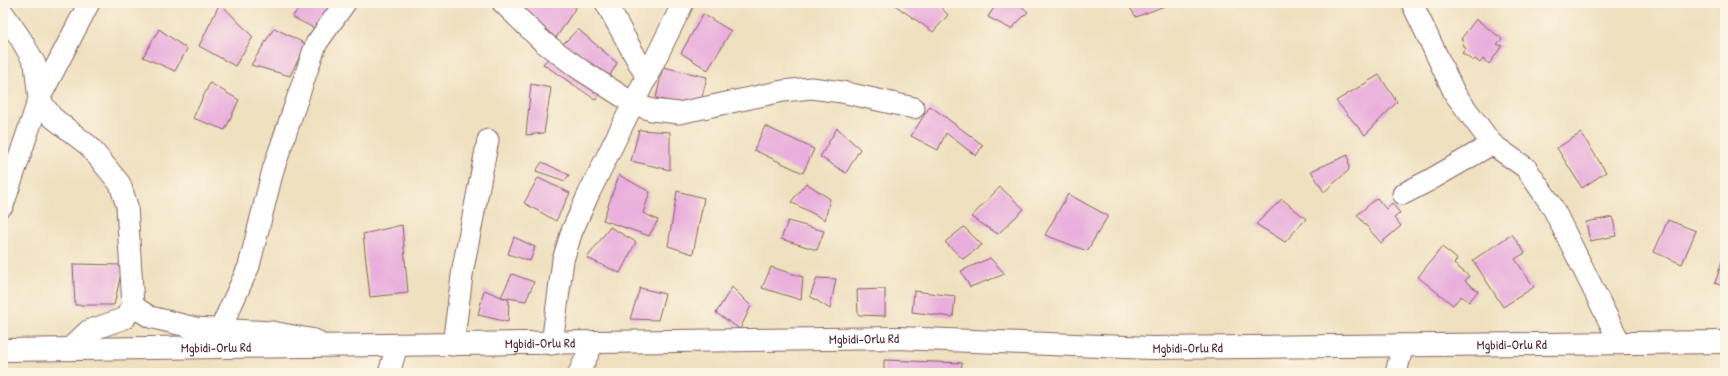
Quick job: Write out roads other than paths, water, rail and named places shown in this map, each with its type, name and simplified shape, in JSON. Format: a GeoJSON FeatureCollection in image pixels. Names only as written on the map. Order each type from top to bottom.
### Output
{"type":"FeatureCollection","features":[{"type":"Feature","properties":{"kind":"main road","name":"Mgbidi-Orlu Rd"},"geometry":{"type":"LineString","coordinates":[[3,350],[552,344],[897,338],[1152,348],[1725,342]]}},
{"type":"Feature","properties":{"kind":"street"},"geometry":{"type":"LineString","coordinates":[[3,205],[39,99],[89,3]]}},
{"type":"Feature","properties":{"kind":"street"},"geometry":{"type":"LineString","coordinates":[[220,330],[249,266],[273,170],[316,44],[344,3]]}},
{"type":"Feature","properties":{"kind":"street"},"geometry":{"type":"LineString","coordinates":[[503,3],[543,42],[581,70],[634,104],[652,110],[679,113],[783,91],[811,88],[842,92],[914,108]]}},
{"type":"Feature","properties":{"kind":"street"},"geometry":{"type":"LineString","coordinates":[[606,3],[647,78]]}},
{"type":"Feature","properties":{"kind":"street"},"geometry":{"type":"LineString","coordinates":[[552,344],[563,260],[572,231],[589,193],[683,3]]}},
{"type":"Feature","properties":{"kind":"street"},"geometry":{"type":"LineString","coordinates":[[1412,3],[1455,94],[1492,144],[1526,168],[1552,206],[1620,343]]}},
{"type":"Feature","properties":{"kind":"street"},"geometry":{"type":"LineString","coordinates":[[3,13],[21,39],[35,64],[39,99],[52,117],[89,146],[120,184],[128,206],[133,306],[125,318],[88,331],[69,349]]}},
{"type":"Feature","properties":{"kind":"street"},"geometry":{"type":"LineString","coordinates":[[453,345],[463,268],[488,140]]}},
{"type":"Feature","properties":{"kind":"street"},"geometry":{"type":"LineString","coordinates":[[1403,194],[1492,144]]}},
{"type":"Feature","properties":{"kind":"street"},"geometry":{"type":"LineString","coordinates":[[133,306],[150,317],[195,328],[272,332],[349,346]]}},
{"type":"Feature","properties":{"kind":"street"},"geometry":{"type":"LineString","coordinates":[[579,373],[593,343]]}},
{"type":"Feature","properties":{"kind":"street"},"geometry":{"type":"LineString","coordinates":[[1396,373],[1403,345]]}},
{"type":"Feature","properties":{"kind":"street"},"geometry":{"type":"LineString","coordinates":[[389,373],[397,346]]}}]}
